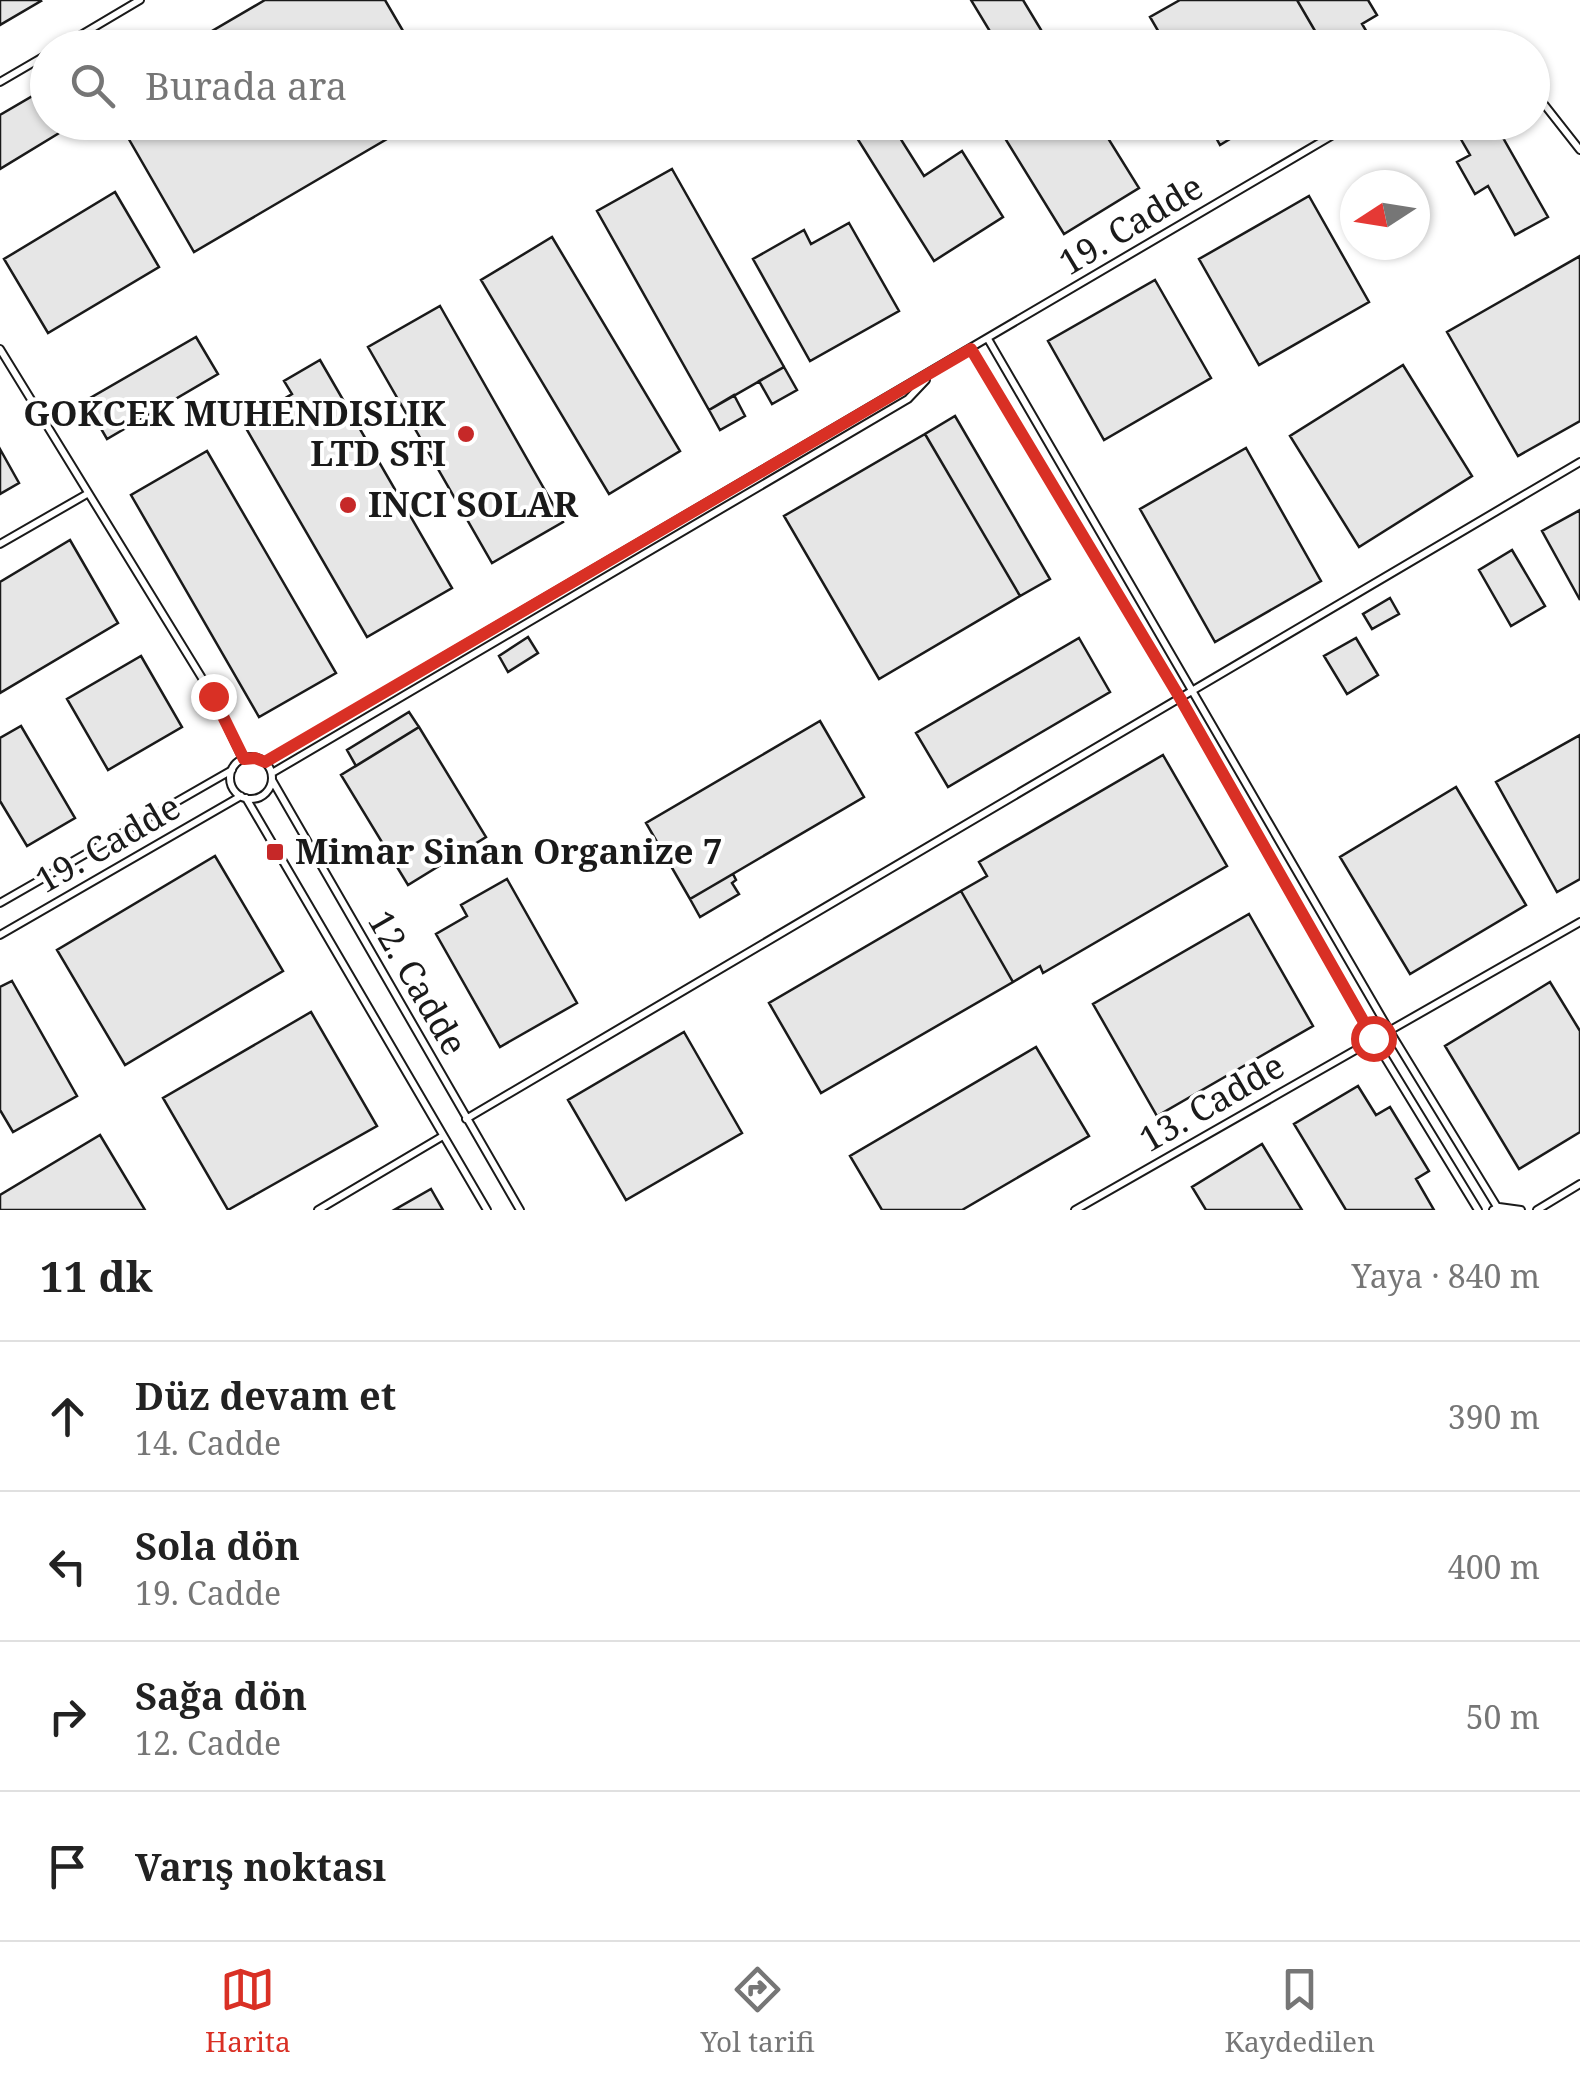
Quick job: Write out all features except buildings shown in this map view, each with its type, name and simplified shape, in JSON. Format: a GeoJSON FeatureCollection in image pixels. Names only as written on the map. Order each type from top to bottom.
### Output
{"type":"FeatureCollection","features":[{"type":"Feature","properties":{"kind":"lane"},"geometry":{"type":"LineString","coordinates":[[89,30],[140,0]]}},
{"type":"Feature","properties":{"kind":"lane"},"geometry":{"type":"LineString","coordinates":[[0,82],[30,64]]}},
{"type":"Feature","properties":{"kind":"lane"},"geometry":{"type":"LineString","coordinates":[[1550,112],[1580,150]]}},
{"type":"Feature","properties":{"kind":"lane","name":"19. Cadde"},"geometry":{"type":"LineString","coordinates":[[265,762],[1325,140]]}},
{"type":"Feature","properties":{"kind":"lane"},"geometry":{"type":"LineString","coordinates":[[988,339],[1497,1209],[1522,1210]]}},
{"type":"Feature","properties":{"kind":"lane"},"geometry":{"type":"LineString","coordinates":[[0,349],[213,696],[244,759]]}},
{"type":"Feature","properties":{"kind":"lane"},"geometry":{"type":"LineString","coordinates":[[971,349],[1180,698],[1373,1038],[1478,1210]]}},
{"type":"Feature","properties":{"kind":"lane","name":"19. Cadde"},"geometry":{"type":"LineString","coordinates":[[272,776],[908,399],[934,372]]}},
{"type":"Feature","properties":{"kind":"lane"},"geometry":{"type":"LineString","coordinates":[[466,1119],[1580,462]]}},
{"type":"Feature","properties":{"kind":"lane"},"geometry":{"type":"LineString","coordinates":[[0,544],[87,494]]}},
{"type":"Feature","properties":{"kind":"lane"},"geometry":{"type":"LineString","coordinates":[[244,759],[265,762],[272,776],[264,795],[243,797],[233,787],[232,770],[244,759]]}},
{"type":"Feature","properties":{"kind":"lane","name":"19. Cadde"},"geometry":{"type":"LineString","coordinates":[[0,903],[232,770]]}},
{"type":"Feature","properties":{"kind":"lane","name":"12. Cadde"},"geometry":{"type":"LineString","coordinates":[[272,776],[520,1210]]}},
{"type":"Feature","properties":{"kind":"lane","name":"19. Cadde"},"geometry":{"type":"LineString","coordinates":[[0,935],[243,797]]}},
{"type":"Feature","properties":{"kind":"lane","name":"12. Cadde"},"geometry":{"type":"LineString","coordinates":[[243,797],[487,1210]]}},
{"type":"Feature","properties":{"kind":"lane","name":"13. Cadde"},"geometry":{"type":"LineString","coordinates":[[1075,1210],[1580,922]]}},
{"type":"Feature","properties":{"kind":"lane"},"geometry":{"type":"LineString","coordinates":[[318,1210],[443,1136]]}},
{"type":"Feature","properties":{"kind":"lane"},"geometry":{"type":"LineString","coordinates":[[1537,1210],[1580,1184]]}},
{"type":"Feature","properties":{"kind":"place","name":"GOKCEK MUHENDISLIK LTD STI"},"geometry":{"type":"Point","coordinates":[466,434]}},
{"type":"Feature","properties":{"kind":"place","name":"INCI SOLAR"},"geometry":{"type":"Point","coordinates":[348,505]}},
{"type":"Feature","properties":{"kind":"place","name":"Mimar Sinan Organize 7"},"geometry":{"type":"Point","coordinates":[275,852]}},
{"type":"Feature","properties":{"kind":"route"},"geometry":{"type":"LineString","coordinates":[[213,696],[244,759],[265,762],[971,349],[1180,698],[1373,1038]]}}]}
